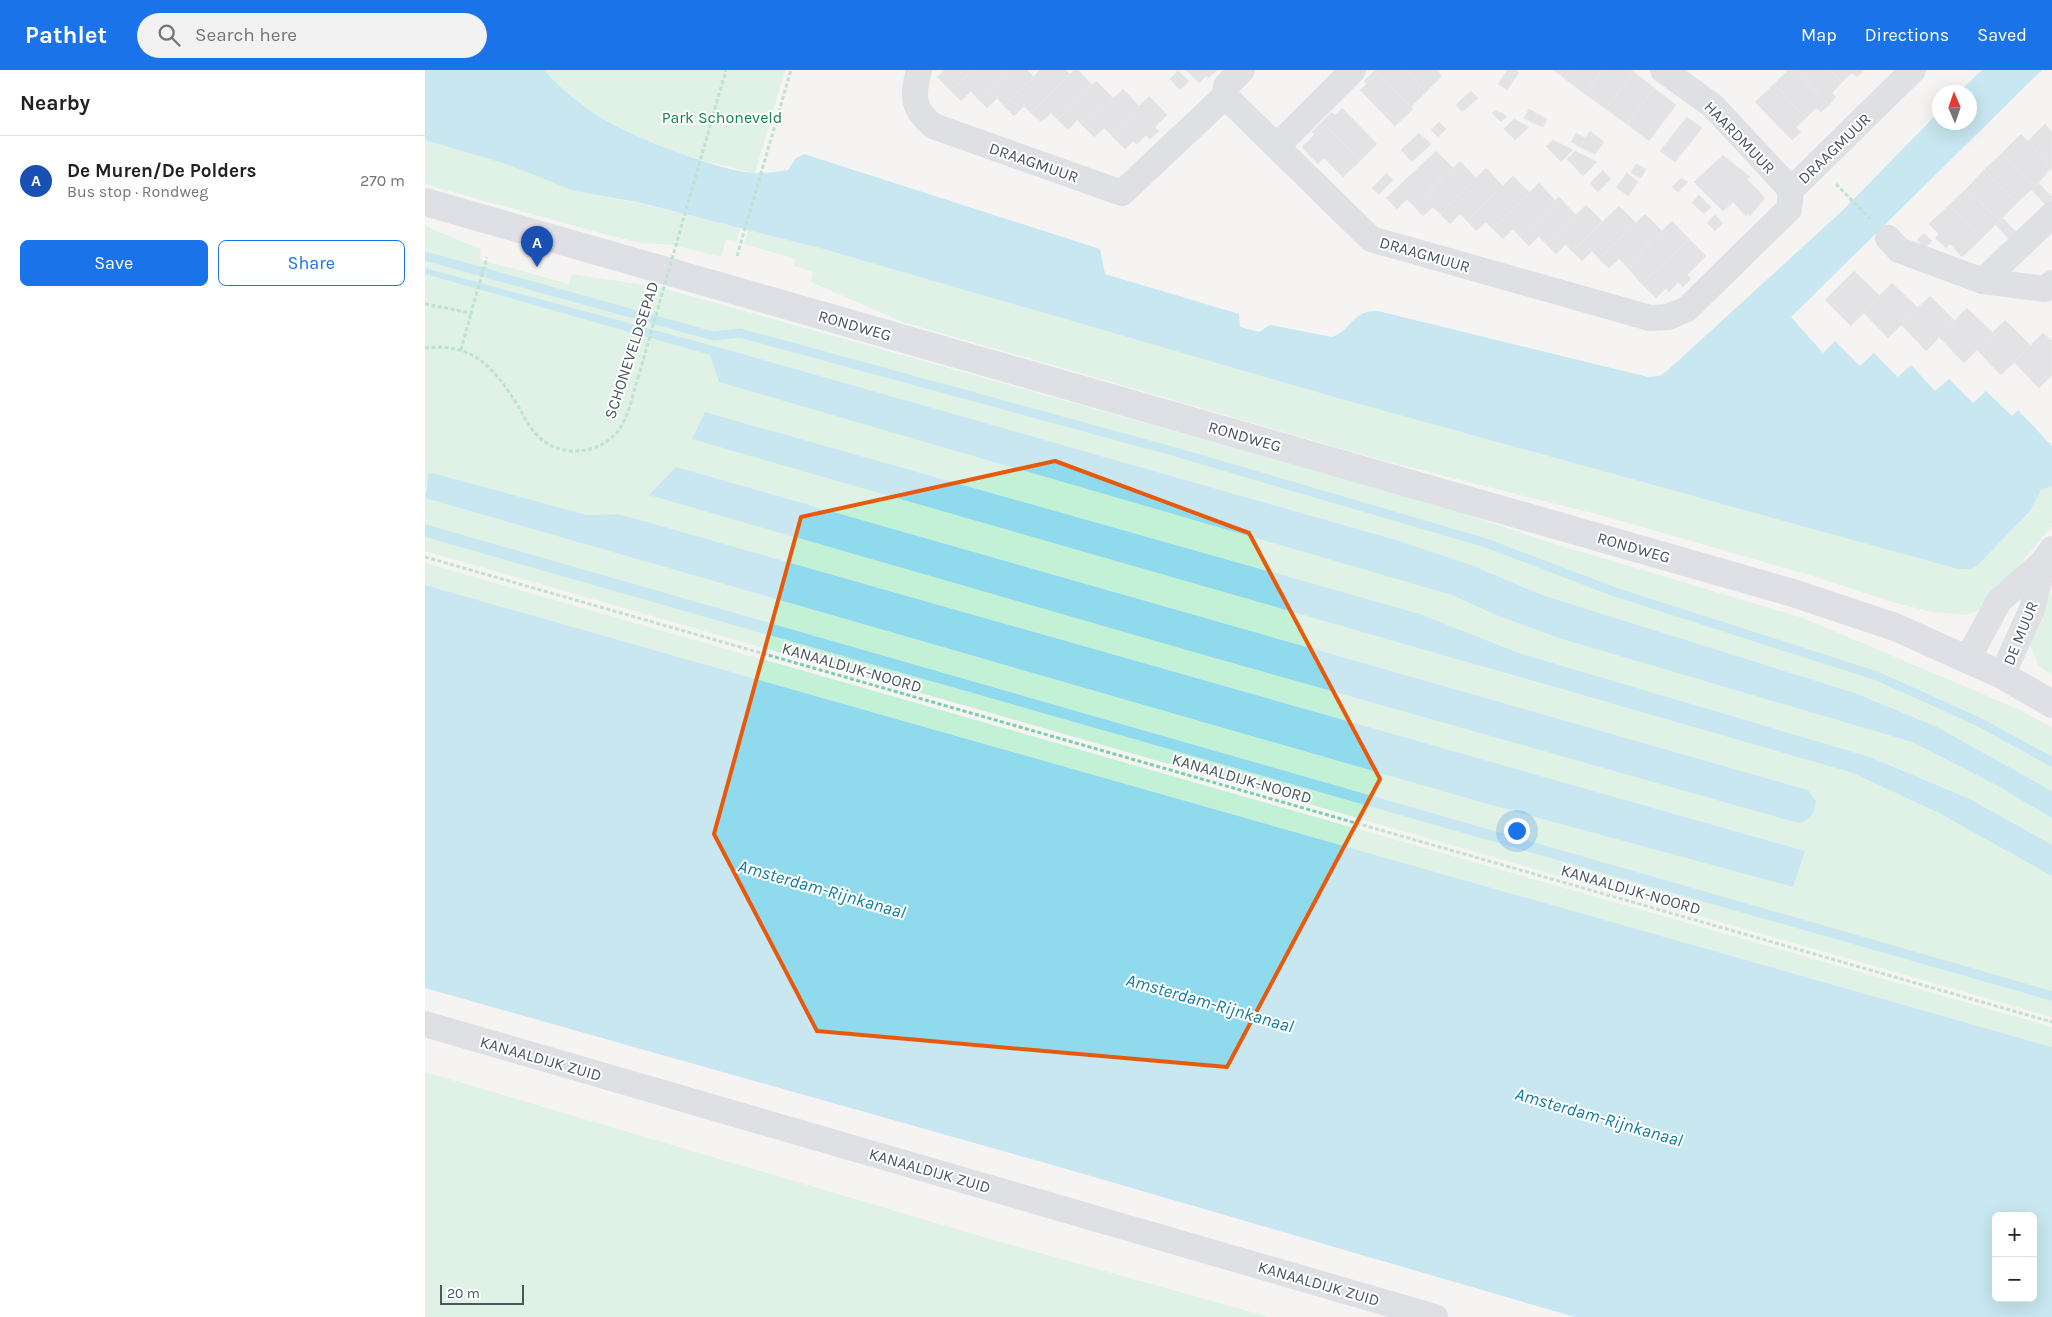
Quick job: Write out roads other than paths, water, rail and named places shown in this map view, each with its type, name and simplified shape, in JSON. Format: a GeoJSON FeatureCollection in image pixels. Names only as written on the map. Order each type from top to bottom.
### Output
{"type":"FeatureCollection","features":[{"type":"Feature","properties":{"kind":"main road","name":"RONDWEG"},"geometry":{"type":"LineString","coordinates":[[425,202],[1793,593],[1895,627],[2002,675],[2052,704]]}},
{"type":"Feature","properties":{"kind":"street","name":"DRAAGMUUR"},"geometry":{"type":"LineString","coordinates":[[919,70],[915,87],[916,106],[918,112],[933,126],[1122,193],[1225,96],[1371,239],[1650,318],[1668,317],[1687,309],[1789,209],[1791,190],[1913,70]]}},
{"type":"Feature","properties":{"kind":"street"},"geometry":{"type":"LineString","coordinates":[[1225,96],[1226,86],[1242,70]]}},
{"type":"Feature","properties":{"kind":"street"},"geometry":{"type":"LineString","coordinates":[[1277,146],[1353,70]]}},
{"type":"Feature","properties":{"kind":"street","name":"HAARDMUUR"},"geometry":{"type":"LineString","coordinates":[[1663,70],[1713,106],[1791,190]]}},
{"type":"Feature","properties":{"kind":"street"},"geometry":{"type":"LineString","coordinates":[[1983,281],[2052,215]]}},
{"type":"Feature","properties":{"kind":"street"},"geometry":{"type":"LineString","coordinates":[[1888,238],[1899,250],[1983,281],[2045,289],[2052,283]]}},
{"type":"Feature","properties":{"kind":"street","name":"DE MUUR"},"geometry":{"type":"LineString","coordinates":[[1967,660],[1999,601],[2048,555]]}},
{"type":"Feature","properties":{"kind":"street","name":"DE MUUR"},"geometry":{"type":"LineString","coordinates":[[2002,675],[2032,609],[2048,555]]}},
{"type":"Feature","properties":{"kind":"street","name":"KANAALDIJK ZUID"},"geometry":{"type":"LineString","coordinates":[[425,1024],[1435,1317]]}},
{"type":"Feature","properties":{"kind":"water"},"geometry":{"type":"Polygon","coordinates":[[[425,70],[544,70],[561,87],[595,113],[632,134],[672,150],[725,168],[757,173],[788,170],[796,158],[804,154],[1100,249],[1105,274],[1239,314],[1240,327],[1259,332],[1270,325],[1332,337],[1339,334],[1363,314],[1378,311],[1648,377],[1659,376],[1667,371],[1842,211],[1932,119],[1932,130],[1977,130],[1977,85],[1966,85],[1982,70],[2042,70],[1791,317],[1823,353],[1835,341],[1860,366],[1874,353],[1898,377],[1911,365],[1935,391],[1949,379],[1973,403],[1986,391],[2012,416],[2018,410],[2052,446],[2052,486],[2041,490],[2030,511],[1978,565],[1970,569],[1958,569],[1334,397],[820,248],[637,202],[574,191],[509,165],[425,140],[425,70]]]}},
{"type":"Feature","properties":{"kind":"water"},"geometry":{"type":"Polygon","coordinates":[[[425,268],[729,350],[1396,540],[1471,565],[1542,595],[1855,693],[1937,727],[2052,791],[2052,818],[1996,785],[1912,742],[1562,639],[1498,616],[1452,595],[719,382],[710,355],[425,274],[425,268]]]}},
{"type":"Feature","properties":{"kind":"water"},"geometry":{"type":"Polygon","coordinates":[[[705,412],[1420,614],[1519,653],[1870,757],[1970,799],[2052,845],[2052,876],[1941,814],[1853,773],[692,439],[705,412]]]}},
{"type":"Feature","properties":{"kind":"water"},"geometry":{"type":"Polygon","coordinates":[[[676,467],[1808,790],[1816,801],[1814,810],[1809,818],[1798,823],[1218,659],[649,495],[676,467]]]}},
{"type":"Feature","properties":{"kind":"water"},"geometry":{"type":"Polygon","coordinates":[[[429,472],[587,515],[619,514],[1805,851],[1793,887],[1498,807],[425,498],[429,472]]]}},
{"type":"Feature","properties":{"kind":"water"},"geometry":{"type":"Polygon","coordinates":[[[425,524],[2052,991],[2052,1001],[425,537],[425,524]]]}},
{"type":"Feature","properties":{"kind":"water","name":"Amsterdam-Rijnkanaal"},"geometry":{"type":"Polygon","coordinates":[[[425,585],[2052,1047],[2052,1317],[1575,1317],[1063,1168],[425,988],[425,585]]]}},
{"type":"Feature","properties":{"kind":"waterway"},"geometry":{"type":"LineString","coordinates":[[425,256],[713,336],[740,333],[1172,451],[1486,543],[1615,592],[1877,676],[1979,722],[2052,762]]}},
{"type":"Feature","properties":{"kind":"place","name":"De Muren/De Polders"},"geometry":{"type":"Point","coordinates":[537,267]}},
{"type":"Feature","properties":{"kind":"park label","name":"Park Schoneveld"},"geometry":{"type":"Point","coordinates":[722,117]}}]}
